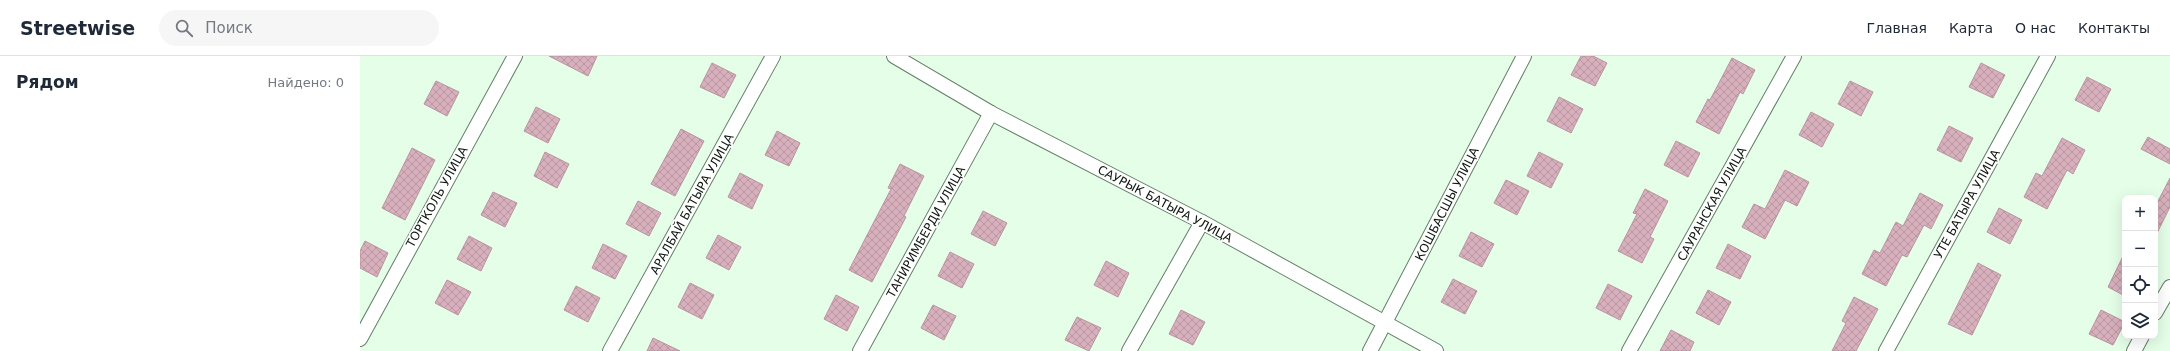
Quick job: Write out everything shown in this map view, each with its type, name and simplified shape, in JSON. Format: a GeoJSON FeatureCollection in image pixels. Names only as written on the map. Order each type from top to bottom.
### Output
{"type":"FeatureCollection","features":[{"type":"Feature","properties":{"kind":"street","name":"ТОРТКОЛЬ УЛИЦА"},"geometry":{"type":"LineString","coordinates":[[360,339],[515,56]]}},
{"type":"Feature","properties":{"kind":"street","name":"АРАЛБАЙ БАТЫРА УЛИЦА"},"geometry":{"type":"LineString","coordinates":[[610,351],[773,56]]}},
{"type":"Feature","properties":{"kind":"street","name":"САУРЫК БАТЫРА УЛИЦА"},"geometry":{"type":"LineString","coordinates":[[894,56],[991,113],[1202,222],[1436,351]]}},
{"type":"Feature","properties":{"kind":"street","name":"КОШБАСШЫ УЛИЦА"},"geometry":{"type":"LineString","coordinates":[[1370,351],[1524,56]]}},
{"type":"Feature","properties":{"kind":"street","name":"САУРАНСКАЯ УЛИЦА"},"geometry":{"type":"LineString","coordinates":[[1630,351],[1794,56]]}},
{"type":"Feature","properties":{"kind":"street","name":"УТЕ БАТЫРА УЛИЦА"},"geometry":{"type":"LineString","coordinates":[[1886,351],[2048,56]]}},
{"type":"Feature","properties":{"kind":"street","name":"ТАНИРИМБЕРДИ УЛИЦА"},"geometry":{"type":"LineString","coordinates":[[860,351],[991,113]]}},
{"type":"Feature","properties":{"kind":"street"},"geometry":{"type":"LineString","coordinates":[[1129,351],[1202,222]]}},
{"type":"Feature","properties":{"kind":"street"},"geometry":{"type":"LineString","coordinates":[[2158,308],[2170,287]]}},
{"type":"Feature","properties":{"kind":"street"},"geometry":{"type":"LineString","coordinates":[[2134,351],[2140,339]]}},
{"type":"Feature","properties":{"kind":"building"},"geometry":{"type":"Polygon","coordinates":[[[549,56],[597,56],[588,76],[549,56]]]}},
{"type":"Feature","properties":{"kind":"building"},"geometry":{"type":"Polygon","coordinates":[[[1581,56],[1593,56],[1607,63],[1595,86],[1571,75],[1581,56]]]}},
{"type":"Feature","properties":{"kind":"building"},"geometry":{"type":"Polygon","coordinates":[[[1732,58],[1755,70],[1743,94],[1740,92],[1719,134],[1696,122],[1708,99],[1710,100],[1732,58]]]}},
{"type":"Feature","properties":{"kind":"building"},"geometry":{"type":"Polygon","coordinates":[[[712,63],[736,75],[724,98],[700,87],[712,63]]]}},
{"type":"Feature","properties":{"kind":"building"},"geometry":{"type":"Polygon","coordinates":[[[1981,63],[2005,75],[1993,98],[1969,87],[1981,63]]]}},
{"type":"Feature","properties":{"kind":"building"},"geometry":{"type":"Polygon","coordinates":[[[2087,77],[2111,89],[2099,112],[2075,100],[2087,77]]]}},
{"type":"Feature","properties":{"kind":"building"},"geometry":{"type":"Polygon","coordinates":[[[436,81],[459,92],[447,116],[424,104],[436,81]]]}},
{"type":"Feature","properties":{"kind":"building"},"geometry":{"type":"Polygon","coordinates":[[[1850,81],[1873,92],[1861,116],[1838,104],[1850,81]]]}},
{"type":"Feature","properties":{"kind":"building"},"geometry":{"type":"Polygon","coordinates":[[[1559,97],[1583,109],[1571,133],[1547,121],[1559,97]]]}},
{"type":"Feature","properties":{"kind":"building"},"geometry":{"type":"Polygon","coordinates":[[[536,107],[560,119],[548,143],[524,131],[536,107]]]}},
{"type":"Feature","properties":{"kind":"building"},"geometry":{"type":"Polygon","coordinates":[[[1811,112],[1834,124],[1822,147],[1799,135],[1811,112]]]}},
{"type":"Feature","properties":{"kind":"building"},"geometry":{"type":"Polygon","coordinates":[[[1949,126],[1973,138],[1961,162],[1937,150],[1949,126]]]}},
{"type":"Feature","properties":{"kind":"building"},"geometry":{"type":"Polygon","coordinates":[[[681,129],[704,141],[675,196],[651,184],[681,129]]]}},
{"type":"Feature","properties":{"kind":"building"},"geometry":{"type":"Polygon","coordinates":[[[777,131],[800,143],[789,166],[765,155],[777,131]]]}},
{"type":"Feature","properties":{"kind":"building"},"geometry":{"type":"Polygon","coordinates":[[[2148,137],[2170,149],[2170,164],[2141,149],[2148,137]]]}},
{"type":"Feature","properties":{"kind":"building"},"geometry":{"type":"Polygon","coordinates":[[[2062,138],[2085,150],[2073,174],[2067,170],[2047,209],[2024,197],[2036,173],[2042,176],[2062,138]]]}},
{"type":"Feature","properties":{"kind":"building"},"geometry":{"type":"Polygon","coordinates":[[[1676,141],[1700,153],[1688,177],[1664,165],[1676,141]]]}},
{"type":"Feature","properties":{"kind":"building"},"geometry":{"type":"Polygon","coordinates":[[[412,148],[435,160],[405,220],[382,208],[412,148]]]}},
{"type":"Feature","properties":{"kind":"building"},"geometry":{"type":"Polygon","coordinates":[[[545,152],[569,164],[557,188],[534,176],[545,152]]]}},
{"type":"Feature","properties":{"kind":"building"},"geometry":{"type":"Polygon","coordinates":[[[1539,152],[1563,164],[1551,188],[1527,176],[1539,152]]]}},
{"type":"Feature","properties":{"kind":"building"},"geometry":{"type":"Polygon","coordinates":[[[900,164],[924,176],[904,216],[906,217],[872,282],[849,270],[891,189],[888,188],[900,164]]]}},
{"type":"Feature","properties":{"kind":"building"},"geometry":{"type":"Polygon","coordinates":[[[1785,170],[1809,182],[1797,206],[1785,200],[1765,239],[1742,227],[1754,204],[1765,209],[1785,170]]]}},
{"type":"Feature","properties":{"kind":"building"},"geometry":{"type":"Polygon","coordinates":[[[740,173],[763,185],[752,209],[728,197],[740,173]]]}},
{"type":"Feature","properties":{"kind":"building"},"geometry":{"type":"Polygon","coordinates":[[[2170,178],[2170,207],[2158,231],[2158,201],[2170,178]]]}},
{"type":"Feature","properties":{"kind":"building"},"geometry":{"type":"Polygon","coordinates":[[[1506,180],[1529,191],[1517,215],[1494,203],[1506,180]]]}},
{"type":"Feature","properties":{"kind":"building"},"geometry":{"type":"Polygon","coordinates":[[[1645,189],[1668,201],[1650,237],[1654,239],[1642,263],[1618,251],[1637,214],[1633,213],[1645,189]]]}},
{"type":"Feature","properties":{"kind":"building"},"geometry":{"type":"Polygon","coordinates":[[[493,192],[517,203],[505,227],[481,215],[493,192]]]}},
{"type":"Feature","properties":{"kind":"building"},"geometry":{"type":"Polygon","coordinates":[[[1920,193],[1943,205],[1931,229],[1924,225],[1907,257],[1902,255],[1886,286],[1862,274],[1874,250],[1880,253],[1896,222],[1903,226],[1920,193]]]}},
{"type":"Feature","properties":{"kind":"building"},"geometry":{"type":"Polygon","coordinates":[[[638,201],[661,213],[649,236],[626,224],[638,201]]]}},
{"type":"Feature","properties":{"kind":"building"},"geometry":{"type":"Polygon","coordinates":[[[1999,208],[2022,220],[2010,244],[1987,232],[1999,208]]]}},
{"type":"Feature","properties":{"kind":"building"},"geometry":{"type":"Polygon","coordinates":[[[983,211],[1007,223],[995,246],[971,234],[983,211]]]}},
{"type":"Feature","properties":{"kind":"building"},"geometry":{"type":"Polygon","coordinates":[[[1471,232],[1494,244],[1482,267],[1459,256],[1471,232]]]}},
{"type":"Feature","properties":{"kind":"building"},"geometry":{"type":"Polygon","coordinates":[[[718,235],[741,247],[729,270],[706,258],[718,235]]]}},
{"type":"Feature","properties":{"kind":"building"},"geometry":{"type":"Polygon","coordinates":[[[469,236],[492,248],[481,271],[457,259],[469,236]]]}},
{"type":"Feature","properties":{"kind":"building"},"geometry":{"type":"Polygon","coordinates":[[[365,241],[388,253],[377,277],[360,268],[360,251],[365,241]]]}},
{"type":"Feature","properties":{"kind":"building"},"geometry":{"type":"Polygon","coordinates":[[[603,244],[627,256],[615,279],[592,268],[603,244]]]}},
{"type":"Feature","properties":{"kind":"building"},"geometry":{"type":"Polygon","coordinates":[[[1728,244],[1751,256],[1740,279],[1716,268],[1728,244]]]}},
{"type":"Feature","properties":{"kind":"building"},"geometry":{"type":"Polygon","coordinates":[[[950,252],[974,264],[962,288],[938,276],[950,252]]]}},
{"type":"Feature","properties":{"kind":"building"},"geometry":{"type":"Polygon","coordinates":[[[2122,258],[2122,294],[2108,287],[2122,258]]]}},
{"type":"Feature","properties":{"kind":"building"},"geometry":{"type":"Polygon","coordinates":[[[1106,261],[1129,273],[1118,297],[1094,285],[1106,261]]]}},
{"type":"Feature","properties":{"kind":"building"},"geometry":{"type":"Polygon","coordinates":[[[1978,263],[2001,275],[1972,335],[1948,324],[1978,263]]]}},
{"type":"Feature","properties":{"kind":"building"},"geometry":{"type":"Polygon","coordinates":[[[1453,279],[1477,291],[1465,314],[1441,302],[1453,279]]]}},
{"type":"Feature","properties":{"kind":"building"},"geometry":{"type":"Polygon","coordinates":[[[447,280],[471,292],[458,315],[435,303],[447,280]]]}},
{"type":"Feature","properties":{"kind":"building"},"geometry":{"type":"Polygon","coordinates":[[[690,283],[714,295],[702,319],[678,307],[690,283]]]}},
{"type":"Feature","properties":{"kind":"building"},"geometry":{"type":"Polygon","coordinates":[[[1608,284],[1632,296],[1620,320],[1596,308],[1608,284]]]}},
{"type":"Feature","properties":{"kind":"building"},"geometry":{"type":"Polygon","coordinates":[[[576,286],[600,298],[588,322],[564,310],[576,286]]]}},
{"type":"Feature","properties":{"kind":"building"},"geometry":{"type":"Polygon","coordinates":[[[1708,290],[1731,302],[1719,325],[1696,313],[1708,290]]]}},
{"type":"Feature","properties":{"kind":"building"},"geometry":{"type":"Polygon","coordinates":[[[836,295],[859,307],[847,331],[824,319],[836,295]]]}},
{"type":"Feature","properties":{"kind":"building"},"geometry":{"type":"Polygon","coordinates":[[[1854,297],[1878,309],[1856,351],[1832,351],[1846,323],[1842,321],[1854,297]]]}},
{"type":"Feature","properties":{"kind":"building"},"geometry":{"type":"Polygon","coordinates":[[[933,305],[956,316],[944,340],[921,328],[933,305]]]}},
{"type":"Feature","properties":{"kind":"building"},"geometry":{"type":"Polygon","coordinates":[[[1181,310],[1205,322],[1193,345],[1169,334],[1181,310]]]}},
{"type":"Feature","properties":{"kind":"building"},"geometry":{"type":"Polygon","coordinates":[[[2101,310],[2122,320],[2122,328],[2113,345],[2089,334],[2101,310]]]}},
{"type":"Feature","properties":{"kind":"building"},"geometry":{"type":"Polygon","coordinates":[[[1077,317],[1101,328],[1089,351],[1065,340],[1077,317]]]}},
{"type":"Feature","properties":{"kind":"building"},"geometry":{"type":"Polygon","coordinates":[[[1671,330],[1694,342],[1690,351],[1660,351],[1671,330]]]}},
{"type":"Feature","properties":{"kind":"building"},"geometry":{"type":"Polygon","coordinates":[[[653,338],[680,351],[647,351],[653,338]]]}}]}
